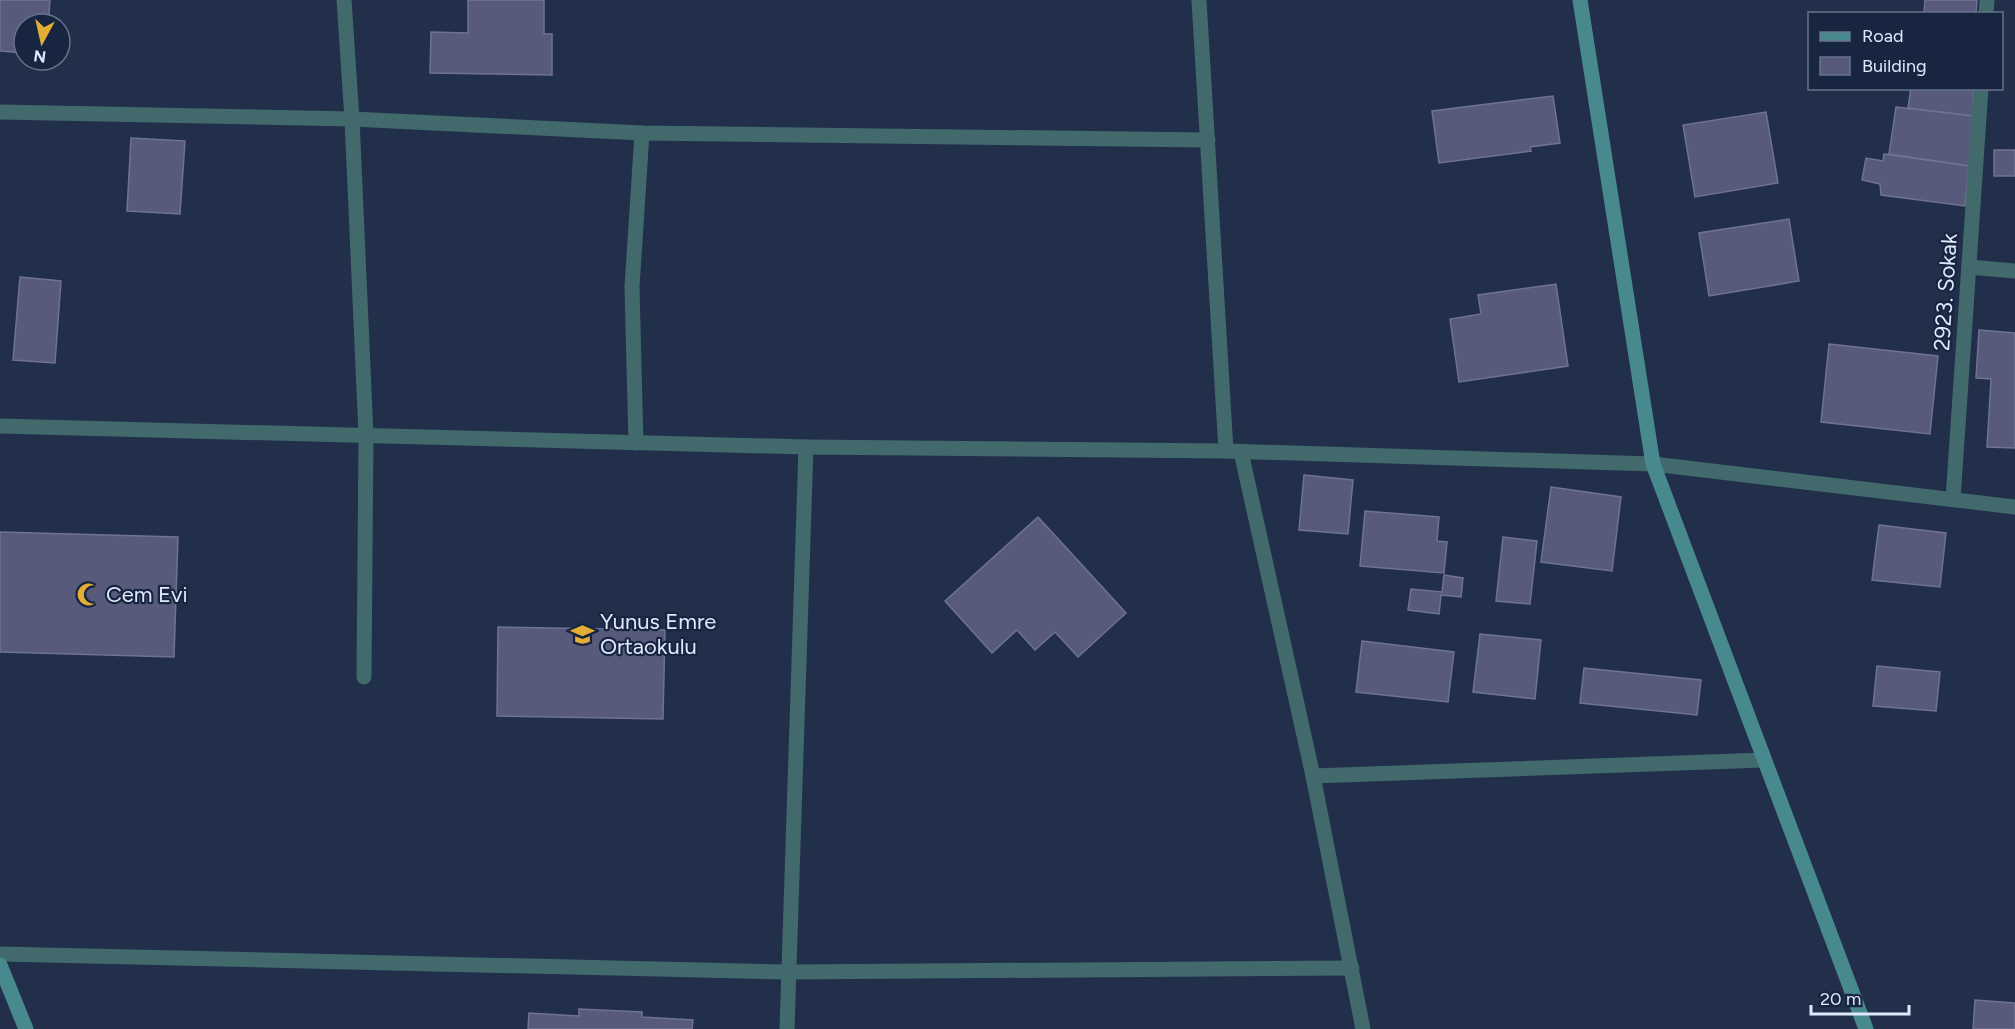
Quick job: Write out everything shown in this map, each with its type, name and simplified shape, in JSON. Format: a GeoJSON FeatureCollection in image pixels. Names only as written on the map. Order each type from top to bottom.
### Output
{"type":"FeatureCollection","features":[{"type":"Feature","properties":{"kind":"main road"},"geometry":{"type":"LineString","coordinates":[[1580,0],[1653,464],[1866,1029]]}},
{"type":"Feature","properties":{"kind":"main road"},"geometry":{"type":"LineString","coordinates":[[0,965],[26,1029]]}},
{"type":"Feature","properties":{"kind":"street"},"geometry":{"type":"LineString","coordinates":[[344,0],[352,119],[366,435],[364,677]]}},
{"type":"Feature","properties":{"kind":"street"},"geometry":{"type":"LineString","coordinates":[[1199,0],[1208,140],[1234,452],[1313,776],[1363,1029]]}},
{"type":"Feature","properties":{"kind":"street","name":"2923. Sokak"},"geometry":{"type":"LineString","coordinates":[[1953,499],[1981,90]]}},
{"type":"Feature","properties":{"kind":"street"},"geometry":{"type":"LineString","coordinates":[[0,112],[352,119],[642,133],[1208,140]]}},
{"type":"Feature","properties":{"kind":"street"},"geometry":{"type":"LineString","coordinates":[[636,443],[632,287],[642,133]]}},
{"type":"Feature","properties":{"kind":"street"},"geometry":{"type":"LineString","coordinates":[[1969,267],[2015,271]]}},
{"type":"Feature","properties":{"kind":"street"},"geometry":{"type":"LineString","coordinates":[[0,426],[806,447],[1234,452],[1653,464],[2015,507]]}},
{"type":"Feature","properties":{"kind":"street"},"geometry":{"type":"LineString","coordinates":[[787,1029],[806,447]]}},
{"type":"Feature","properties":{"kind":"street"},"geometry":{"type":"LineString","coordinates":[[1313,776],[1764,760]]}},
{"type":"Feature","properties":{"kind":"street"},"geometry":{"type":"LineString","coordinates":[[0,954],[789,972],[1352,968]]}},
{"type":"Feature","properties":{"kind":"building"},"geometry":{"type":"Polygon","coordinates":[[[0,0],[50,0],[49,12],[12,12],[12,52],[0,51],[0,0]]]}},
{"type":"Feature","properties":{"kind":"building"},"geometry":{"type":"Polygon","coordinates":[[[468,0],[544,0],[544,34],[552,34],[552,75],[430,73],[431,32],[468,33],[468,0]]]}},
{"type":"Feature","properties":{"kind":"building"},"geometry":{"type":"Polygon","coordinates":[[[1925,0],[1977,0],[1976,12],[1924,12],[1925,0]]]}},
{"type":"Feature","properties":{"kind":"building"},"geometry":{"type":"Polygon","coordinates":[[[1911,90],[1973,90],[1973,116],[1908,108],[1911,90]]]}},
{"type":"Feature","properties":{"kind":"building"},"geometry":{"type":"Polygon","coordinates":[[[1553,96],[1560,143],[1530,147],[1531,151],[1439,163],[1432,111],[1553,96]]]}},
{"type":"Feature","properties":{"kind":"building"},"geometry":{"type":"Polygon","coordinates":[[[1896,107],[1973,116],[1969,166],[1889,154],[1896,107]]]}},
{"type":"Feature","properties":{"kind":"building"},"geometry":{"type":"Polygon","coordinates":[[[1766,112],[1778,183],[1695,197],[1683,125],[1766,112]]]}},
{"type":"Feature","properties":{"kind":"building"},"geometry":{"type":"Polygon","coordinates":[[[131,138],[185,141],[180,214],[127,211],[131,138]]]}},
{"type":"Feature","properties":{"kind":"building"},"geometry":{"type":"Polygon","coordinates":[[[1994,150],[2015,150],[2015,176],[1994,176],[1994,150]]]}},
{"type":"Feature","properties":{"kind":"building"},"geometry":{"type":"Polygon","coordinates":[[[1884,154],[1969,166],[1965,206],[1881,195],[1880,184],[1862,180],[1866,158],[1883,161],[1884,154]]]}},
{"type":"Feature","properties":{"kind":"building"},"geometry":{"type":"Polygon","coordinates":[[[1789,219],[1799,281],[1709,296],[1699,233],[1789,219]]]}},
{"type":"Feature","properties":{"kind":"building"},"geometry":{"type":"Polygon","coordinates":[[[20,277],[61,281],[55,363],[13,360],[20,277]]]}},
{"type":"Feature","properties":{"kind":"building"},"geometry":{"type":"Polygon","coordinates":[[[1556,284],[1568,366],[1459,382],[1450,319],[1481,314],[1478,295],[1556,284]]]}},
{"type":"Feature","properties":{"kind":"building"},"geometry":{"type":"Polygon","coordinates":[[[1979,330],[2015,333],[2015,448],[1987,447],[1991,379],[1976,378],[1979,330]]]}},
{"type":"Feature","properties":{"kind":"building"},"geometry":{"type":"Polygon","coordinates":[[[1829,344],[1938,356],[1930,434],[1821,422],[1829,344]]]}},
{"type":"Feature","properties":{"kind":"building"},"geometry":{"type":"Polygon","coordinates":[[[1304,475],[1353,480],[1348,534],[1299,530],[1304,475]]]}},
{"type":"Feature","properties":{"kind":"building"},"geometry":{"type":"Polygon","coordinates":[[[1551,487],[1621,497],[1612,571],[1541,562],[1551,487]]]}},
{"type":"Feature","properties":{"kind":"building"},"geometry":{"type":"Polygon","coordinates":[[[1365,511],[1439,517],[1437,541],[1447,542],[1444,573],[1360,566],[1365,511]]]}},
{"type":"Feature","properties":{"kind":"building"},"geometry":{"type":"Polygon","coordinates":[[[1038,517],[1126,613],[1078,657],[1055,632],[1035,650],[1017,630],[992,653],[945,601],[1038,517]]]}},
{"type":"Feature","properties":{"kind":"building"},"geometry":{"type":"Polygon","coordinates":[[[1879,525],[1946,533],[1940,587],[1872,580],[1879,525]]]}},
{"type":"Feature","properties":{"kind":"building","name":"Cem Evi"},"geometry":{"type":"Polygon","coordinates":[[[0,532],[178,537],[174,657],[0,652],[0,532]]]}},
{"type":"Feature","properties":{"kind":"building"},"geometry":{"type":"Polygon","coordinates":[[[1503,537],[1537,541],[1530,604],[1496,601],[1503,537]]]}},
{"type":"Feature","properties":{"kind":"building"},"geometry":{"type":"Polygon","coordinates":[[[1444,575],[1463,578],[1461,597],[1441,595],[1439,614],[1408,610],[1411,589],[1442,592],[1444,575]]]}},
{"type":"Feature","properties":{"kind":"building"},"geometry":{"type":"Polygon","coordinates":[[[498,627],[665,630],[663,719],[497,716],[498,627]]]}},
{"type":"Feature","properties":{"kind":"building"},"geometry":{"type":"Polygon","coordinates":[[[1480,634],[1541,640],[1535,699],[1473,692],[1480,634]]]}},
{"type":"Feature","properties":{"kind":"building"},"geometry":{"type":"Polygon","coordinates":[[[1362,641],[1454,652],[1448,702],[1356,692],[1362,641]]]}},
{"type":"Feature","properties":{"kind":"building"},"geometry":{"type":"Polygon","coordinates":[[[1877,666],[1940,672],[1936,711],[1873,706],[1877,666]]]}},
{"type":"Feature","properties":{"kind":"building"},"geometry":{"type":"Polygon","coordinates":[[[1584,668],[1701,680],[1697,715],[1580,703],[1584,668]]]}},
{"type":"Feature","properties":{"kind":"building"},"geometry":{"type":"Polygon","coordinates":[[[1975,1000],[2015,1003],[2015,1029],[1973,1029],[1975,1000]]]}},
{"type":"Feature","properties":{"kind":"building"},"geometry":{"type":"Polygon","coordinates":[[[579,1009],[642,1012],[642,1017],[693,1020],[692,1029],[528,1029],[529,1013],[579,1016],[579,1009]]]}},
{"type":"Feature","properties":{"kind":"place","name":"Cem Evi"},"geometry":{"type":"Point","coordinates":[88,594]}},
{"type":"Feature","properties":{"kind":"place","name":"Yunus Emre Ortaokulu"},"geometry":{"type":"Point","coordinates":[582,634]}}]}
